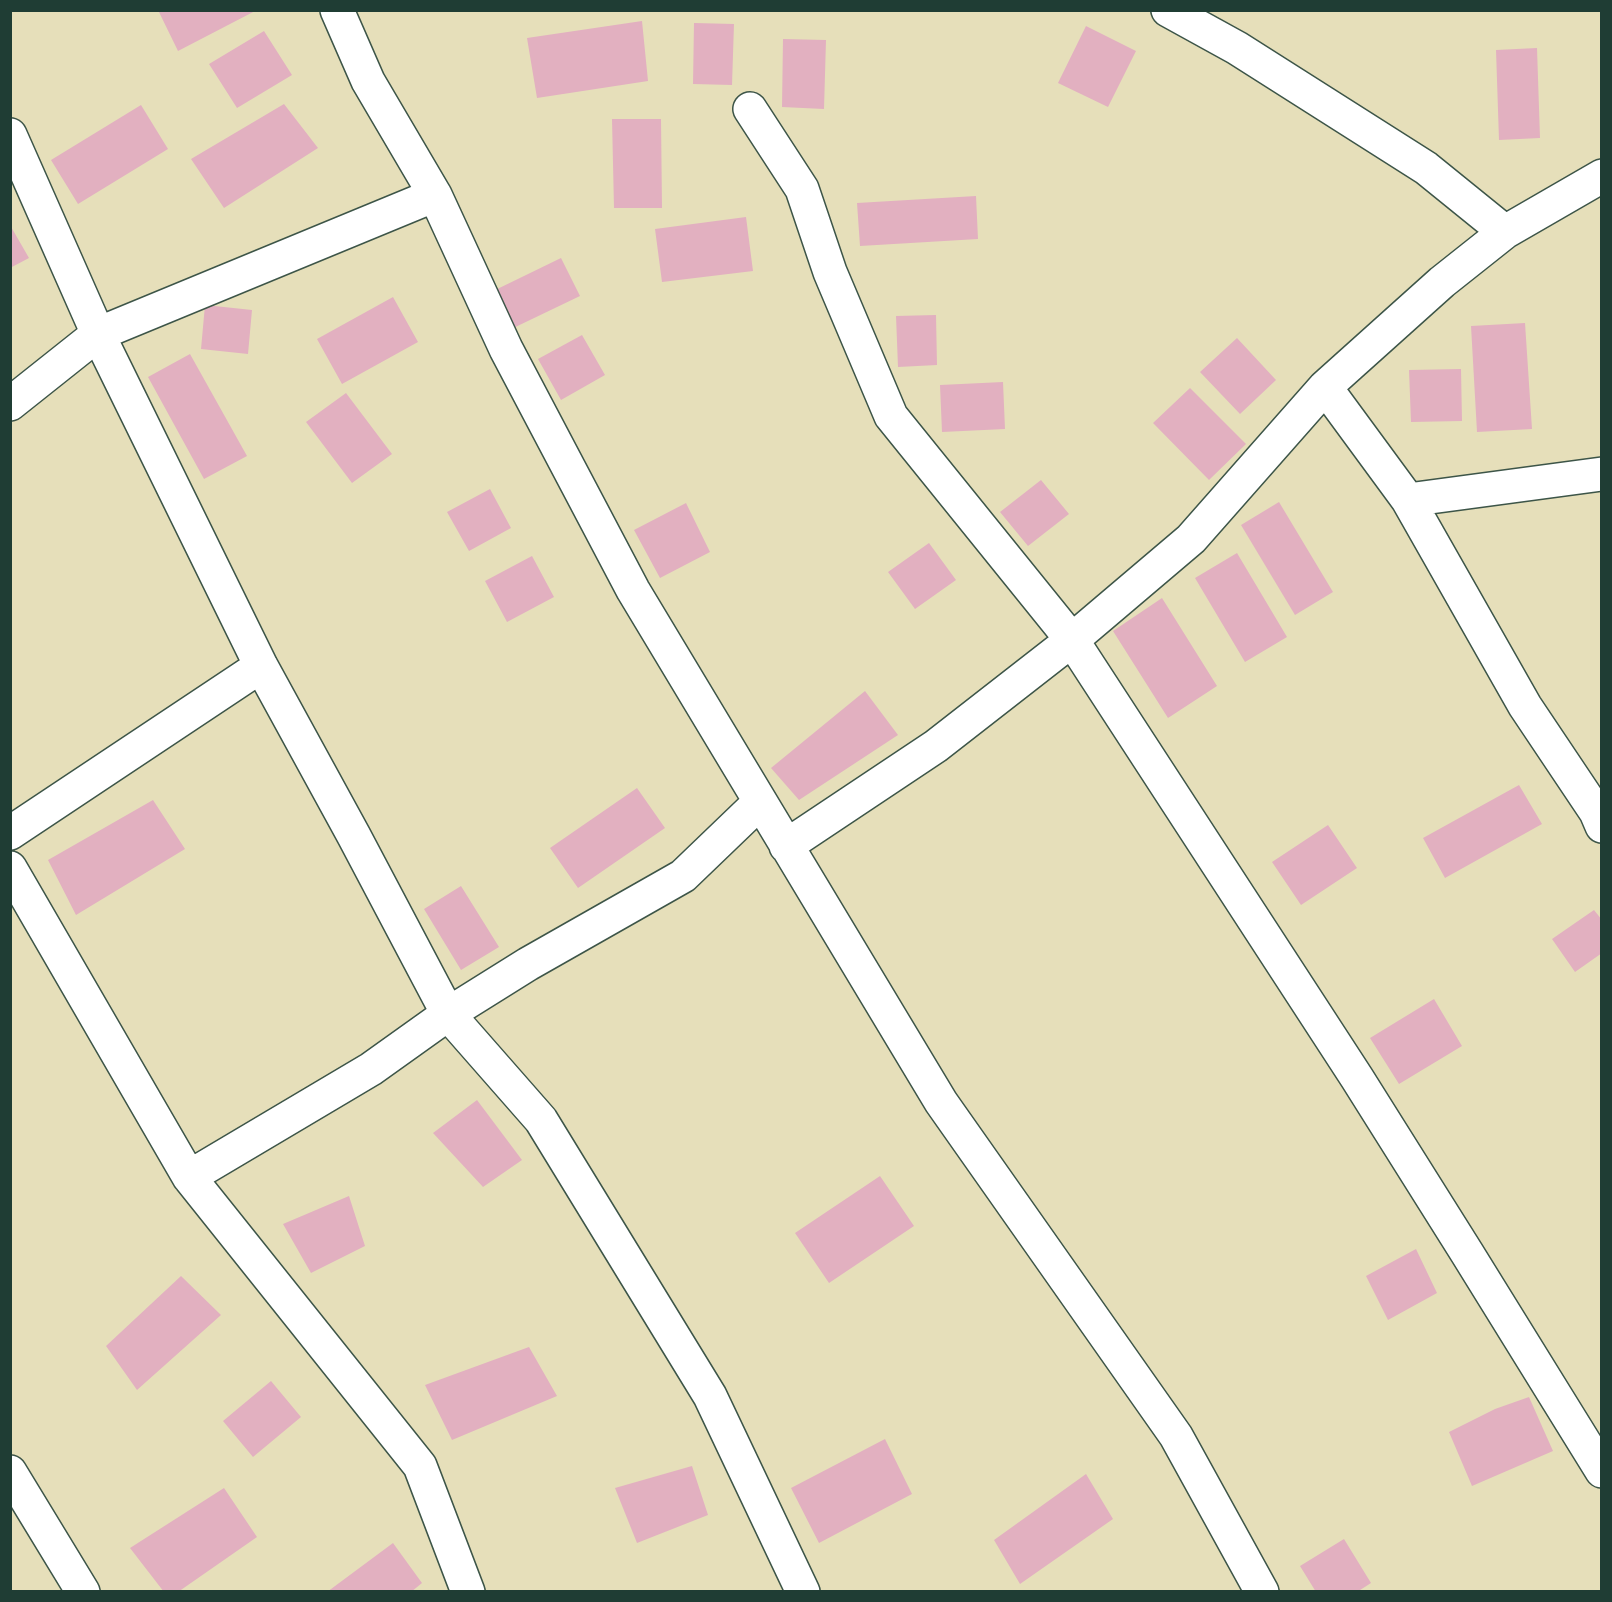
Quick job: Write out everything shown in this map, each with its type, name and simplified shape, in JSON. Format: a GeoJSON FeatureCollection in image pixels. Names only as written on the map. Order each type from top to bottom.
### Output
{"type":"FeatureCollection","features":[{"type":"Feature","properties":{"kind":"street"},"geometry":{"type":"LineString","coordinates":[[337,10],[368,81],[435,195],[506,349],[633,590],[941,1101],[1176,1436],[1262,1592]]}},
{"type":"Feature","properties":{"kind":"street"},"geometry":{"type":"LineString","coordinates":[[1168,10],[1238,48],[1426,168],[1505,232]]}},
{"type":"Feature","properties":{"kind":"street"},"geometry":{"type":"LineString","coordinates":[[750,108],[802,189],[830,272],[891,416],[1072,640],[1363,1088],[1602,1472]]}},
{"type":"Feature","properties":{"kind":"street"},"geometry":{"type":"LineString","coordinates":[[10,135],[98,334],[261,666],[448,1014],[547,1130],[710,1396],[803,1592]]}},
{"type":"Feature","properties":{"kind":"street"},"geometry":{"type":"LineString","coordinates":[[786,846],[936,746],[1072,640],[1191,539],[1325,387],[1442,282],[1505,232],[1602,176]]}},
{"type":"Feature","properties":{"kind":"street"},"geometry":{"type":"LineString","coordinates":[[10,404],[98,334],[435,195]]}},
{"type":"Feature","properties":{"kind":"street"},"geometry":{"type":"LineString","coordinates":[[1325,387],[1408,500],[1525,706],[1600,817]]}},
{"type":"Feature","properties":{"kind":"street"},"geometry":{"type":"LineString","coordinates":[[1408,500],[1602,474]]}},
{"type":"Feature","properties":{"kind":"street"},"geometry":{"type":"LineString","coordinates":[[10,833],[261,666]]}},
{"type":"Feature","properties":{"kind":"street"},"geometry":{"type":"LineString","coordinates":[[189,1177],[371,1069],[448,1014],[528,964],[683,876],[760,802]]}},
{"type":"Feature","properties":{"kind":"street"},"geometry":{"type":"LineString","coordinates":[[10,868],[189,1177],[420,1466],[468,1592]]}},
{"type":"Feature","properties":{"kind":"street"},"geometry":{"type":"LineString","coordinates":[[10,1472],[83,1592]]}},
{"type":"Feature","properties":{"kind":"building"},"geometry":{"type":"Polygon","coordinates":[[[158,10],[257,10],[178,51],[158,10]]]}},
{"type":"Feature","properties":{"kind":"building"},"geometry":{"type":"Polygon","coordinates":[[[642,21],[648,81],[537,98],[527,38],[642,21]]]}},
{"type":"Feature","properties":{"kind":"building"},"geometry":{"type":"Polygon","coordinates":[[[694,23],[734,24],[732,85],[693,84],[694,23]]]}},
{"type":"Feature","properties":{"kind":"building"},"geometry":{"type":"Polygon","coordinates":[[[1086,26],[1136,51],[1108,107],[1058,83],[1086,26]]]}},
{"type":"Feature","properties":{"kind":"building"},"geometry":{"type":"Polygon","coordinates":[[[264,31],[292,75],[237,108],[209,64],[264,31]]]}},
{"type":"Feature","properties":{"kind":"building"},"geometry":{"type":"Polygon","coordinates":[[[783,39],[826,40],[824,109],[782,107],[783,39]]]}},
{"type":"Feature","properties":{"kind":"building"},"geometry":{"type":"Polygon","coordinates":[[[1537,48],[1540,138],[1499,140],[1496,50],[1537,48]]]}},
{"type":"Feature","properties":{"kind":"building"},"geometry":{"type":"Polygon","coordinates":[[[284,104],[318,148],[224,208],[191,159],[284,104]]]}},
{"type":"Feature","properties":{"kind":"building"},"geometry":{"type":"Polygon","coordinates":[[[141,105],[168,149],[78,204],[51,160],[141,105]]]}},
{"type":"Feature","properties":{"kind":"building"},"geometry":{"type":"Polygon","coordinates":[[[612,119],[661,119],[662,208],[614,208],[612,119]]]}},
{"type":"Feature","properties":{"kind":"building"},"geometry":{"type":"Polygon","coordinates":[[[976,196],[978,239],[860,246],[857,203],[976,196]]]}},
{"type":"Feature","properties":{"kind":"building"},"geometry":{"type":"Polygon","coordinates":[[[746,217],[753,271],[662,282],[655,229],[746,217]]]}},
{"type":"Feature","properties":{"kind":"building"},"geometry":{"type":"Polygon","coordinates":[[[10,225],[29,258],[10,268],[10,225]]]}},
{"type":"Feature","properties":{"kind":"building"},"geometry":{"type":"Polygon","coordinates":[[[561,258],[580,296],[505,332],[487,294],[561,258]]]}},
{"type":"Feature","properties":{"kind":"building"},"geometry":{"type":"Polygon","coordinates":[[[393,297],[418,342],[342,384],[317,339],[393,297]]]}},
{"type":"Feature","properties":{"kind":"building"},"geometry":{"type":"Polygon","coordinates":[[[205,305],[252,310],[248,354],[201,349],[205,305]]]}},
{"type":"Feature","properties":{"kind":"building"},"geometry":{"type":"Polygon","coordinates":[[[936,315],[937,365],[898,367],[896,316],[936,315]]]}},
{"type":"Feature","properties":{"kind":"building"},"geometry":{"type":"Polygon","coordinates":[[[1525,323],[1532,429],[1477,432],[1471,326],[1525,323]]]}},
{"type":"Feature","properties":{"kind":"building"},"geometry":{"type":"Polygon","coordinates":[[[582,335],[605,375],[561,400],[538,359],[582,335]]]}},
{"type":"Feature","properties":{"kind":"building"},"geometry":{"type":"Polygon","coordinates":[[[1237,338],[1276,380],[1240,414],[1200,372],[1237,338]]]}},
{"type":"Feature","properties":{"kind":"building"},"geometry":{"type":"Polygon","coordinates":[[[190,354],[247,456],[204,479],[148,377],[190,354]]]}},
{"type":"Feature","properties":{"kind":"building"},"geometry":{"type":"Polygon","coordinates":[[[1461,369],[1462,421],[1411,422],[1409,370],[1461,369]]]}},
{"type":"Feature","properties":{"kind":"building"},"geometry":{"type":"Polygon","coordinates":[[[1003,382],[1005,429],[942,432],[940,385],[1003,382]]]}},
{"type":"Feature","properties":{"kind":"building"},"geometry":{"type":"Polygon","coordinates":[[[1190,388],[1246,444],[1209,480],[1153,423],[1190,388]]]}},
{"type":"Feature","properties":{"kind":"building"},"geometry":{"type":"Polygon","coordinates":[[[346,393],[392,454],[352,483],[306,422],[346,393]]]}},
{"type":"Feature","properties":{"kind":"building"},"geometry":{"type":"Polygon","coordinates":[[[1041,480],[1069,514],[1028,546],[1000,512],[1041,480]]]}},
{"type":"Feature","properties":{"kind":"building"},"geometry":{"type":"Polygon","coordinates":[[[490,489],[511,528],[469,551],[447,512],[490,489]]]}},
{"type":"Feature","properties":{"kind":"building"},"geometry":{"type":"Polygon","coordinates":[[[1279,502],[1333,592],[1295,615],[1241,525],[1279,502]]]}},
{"type":"Feature","properties":{"kind":"building"},"geometry":{"type":"Polygon","coordinates":[[[686,503],[710,552],[660,578],[634,530],[686,503]]]}},
{"type":"Feature","properties":{"kind":"building"},"geometry":{"type":"Polygon","coordinates":[[[929,543],[956,580],[915,609],[888,572],[929,543]]]}},
{"type":"Feature","properties":{"kind":"building"},"geometry":{"type":"Polygon","coordinates":[[[1237,553],[1287,637],[1245,662],[1195,578],[1237,553]]]}},
{"type":"Feature","properties":{"kind":"building"},"geometry":{"type":"Polygon","coordinates":[[[532,556],[554,597],[507,622],[485,581],[532,556]]]}},
{"type":"Feature","properties":{"kind":"building"},"geometry":{"type":"Polygon","coordinates":[[[1162,598],[1217,686],[1168,718],[1113,631],[1162,598]]]}},
{"type":"Feature","properties":{"kind":"building"},"geometry":{"type":"Polygon","coordinates":[[[865,691],[898,735],[799,800],[771,768],[865,691]]]}},
{"type":"Feature","properties":{"kind":"building"},"geometry":{"type":"Polygon","coordinates":[[[1519,785],[1542,824],[1445,878],[1423,838],[1519,785]]]}},
{"type":"Feature","properties":{"kind":"building"},"geometry":{"type":"Polygon","coordinates":[[[637,788],[665,828],[578,888],[550,848],[637,788]]]}},
{"type":"Feature","properties":{"kind":"building"},"geometry":{"type":"Polygon","coordinates":[[[153,800],[185,849],[76,915],[48,860],[153,800]]]}},
{"type":"Feature","properties":{"kind":"building"},"geometry":{"type":"Polygon","coordinates":[[[1328,825],[1357,868],[1301,905],[1272,862],[1328,825]]]}},
{"type":"Feature","properties":{"kind":"building"},"geometry":{"type":"Polygon","coordinates":[[[461,886],[499,947],[461,970],[424,909],[461,886]]]}},
{"type":"Feature","properties":{"kind":"building"},"geometry":{"type":"Polygon","coordinates":[[[1594,910],[1602,920],[1602,953],[1575,972],[1552,939],[1594,910]]]}},
{"type":"Feature","properties":{"kind":"building"},"geometry":{"type":"Polygon","coordinates":[[[1434,999],[1462,1046],[1399,1084],[1370,1038],[1434,999]]]}},
{"type":"Feature","properties":{"kind":"building"},"geometry":{"type":"Polygon","coordinates":[[[477,1100],[522,1160],[483,1187],[433,1133],[477,1100]]]}},
{"type":"Feature","properties":{"kind":"building"},"geometry":{"type":"Polygon","coordinates":[[[880,1176],[914,1226],[829,1283],[795,1233],[880,1176]]]}},
{"type":"Feature","properties":{"kind":"building"},"geometry":{"type":"Polygon","coordinates":[[[349,1196],[365,1246],[311,1273],[283,1224],[349,1196]]]}},
{"type":"Feature","properties":{"kind":"building"},"geometry":{"type":"Polygon","coordinates":[[[1416,1249],[1437,1293],[1388,1320],[1366,1276],[1416,1249]]]}},
{"type":"Feature","properties":{"kind":"building"},"geometry":{"type":"Polygon","coordinates":[[[181,1276],[221,1315],[137,1390],[106,1346],[181,1276]]]}},
{"type":"Feature","properties":{"kind":"building"},"geometry":{"type":"Polygon","coordinates":[[[529,1347],[557,1396],[452,1440],[425,1385],[529,1347]]]}},
{"type":"Feature","properties":{"kind":"building"},"geometry":{"type":"Polygon","coordinates":[[[271,1381],[301,1417],[253,1457],[223,1421],[271,1381]]]}},
{"type":"Feature","properties":{"kind":"building"},"geometry":{"type":"Polygon","coordinates":[[[1529,1397],[1553,1451],[1472,1486],[1449,1432],[1495,1409],[1529,1397]]]}},
{"type":"Feature","properties":{"kind":"building"},"geometry":{"type":"Polygon","coordinates":[[[885,1439],[912,1494],[819,1543],[791,1488],[885,1439]]]}},
{"type":"Feature","properties":{"kind":"building"},"geometry":{"type":"Polygon","coordinates":[[[692,1466],[708,1515],[637,1543],[615,1488],[692,1466]]]}},
{"type":"Feature","properties":{"kind":"building"},"geometry":{"type":"Polygon","coordinates":[[[1086,1474],[1113,1519],[1020,1584],[994,1540],[1086,1474]]]}},
{"type":"Feature","properties":{"kind":"building"},"geometry":{"type":"Polygon","coordinates":[[[224,1488],[257,1537],[178,1592],[164,1592],[130,1548],[224,1488]]]}},
{"type":"Feature","properties":{"kind":"building"},"geometry":{"type":"Polygon","coordinates":[[[1344,1539],[1371,1583],[1357,1592],[1316,1592],[1300,1566],[1344,1539]]]}},
{"type":"Feature","properties":{"kind":"building"},"geometry":{"type":"Polygon","coordinates":[[[393,1543],[422,1583],[411,1592],[327,1592],[393,1543]]]}}]}
